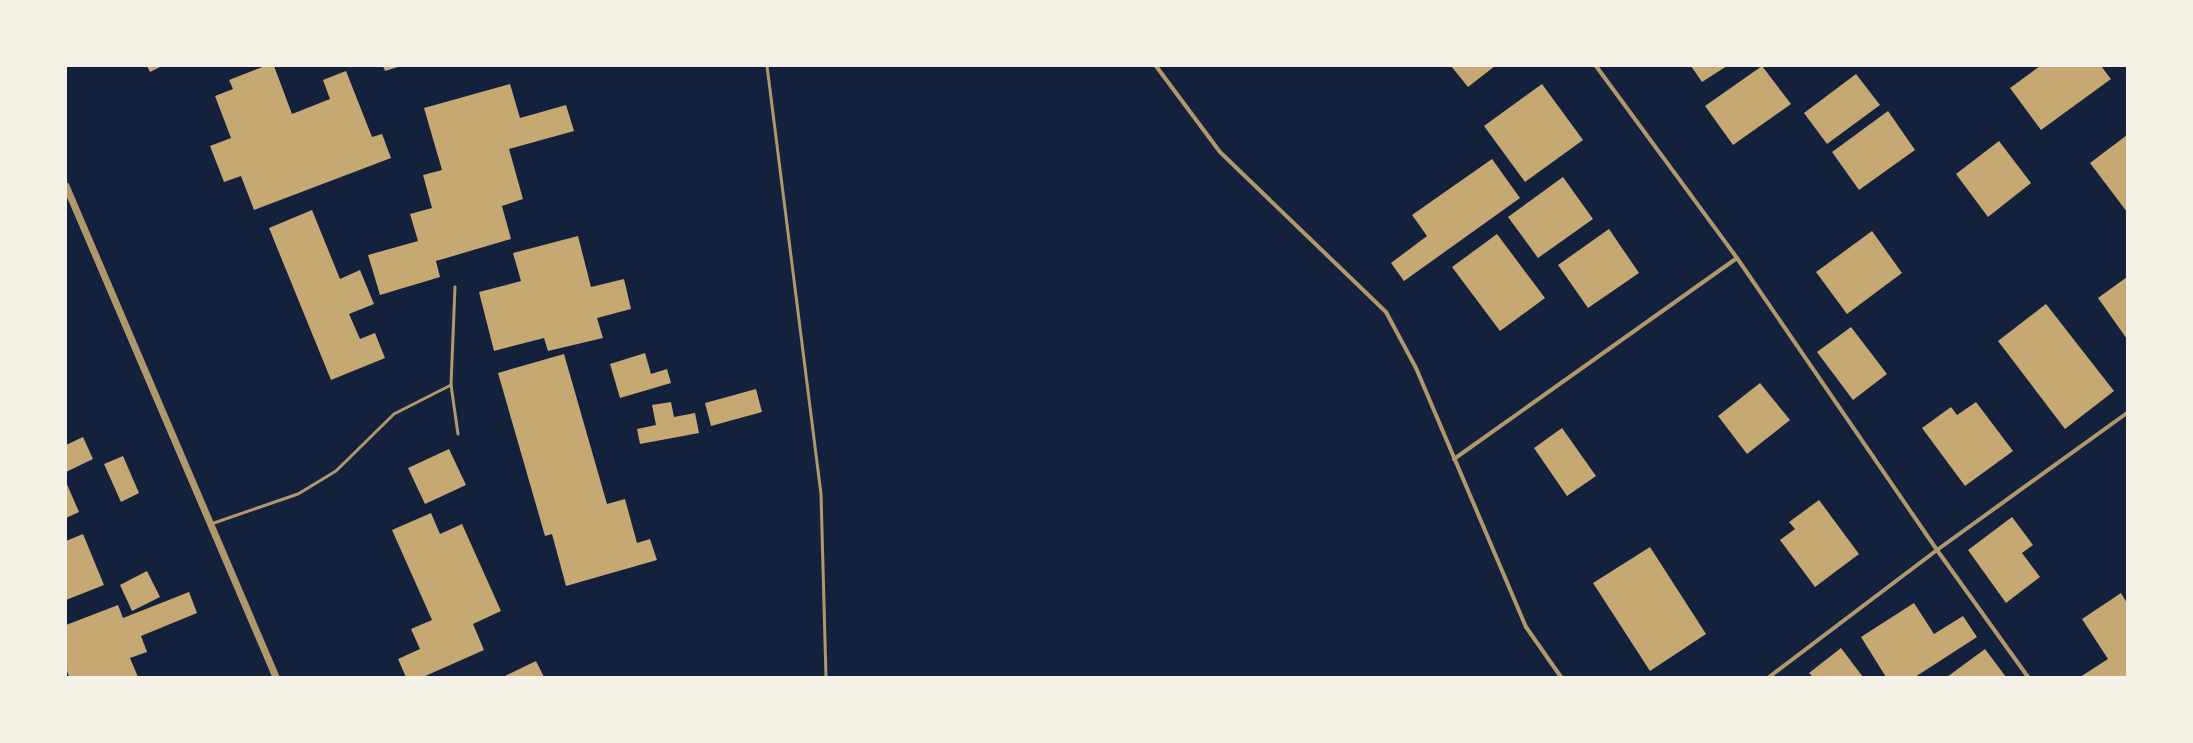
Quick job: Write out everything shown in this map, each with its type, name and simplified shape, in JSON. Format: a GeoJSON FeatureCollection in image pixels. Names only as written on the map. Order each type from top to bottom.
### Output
{"type":"FeatureCollection","features":[{"type":"Feature","properties":{"kind":"street"},"geometry":{"type":"LineString","coordinates":[[1156,66],[1220,152],[1386,312],[1416,368],[1526,626],[1561,677]]}},
{"type":"Feature","properties":{"kind":"street"},"geometry":{"type":"LineString","coordinates":[[1596,66],[1737,258],[1937,550],[2028,677]]}},
{"type":"Feature","properties":{"kind":"street"},"geometry":{"type":"LineString","coordinates":[[66,186],[276,677]]}},
{"type":"Feature","properties":{"kind":"street"},"geometry":{"type":"LineString","coordinates":[[1454,458],[1737,258]]}},
{"type":"Feature","properties":{"kind":"street"},"geometry":{"type":"LineString","coordinates":[[1769,677],[1937,550],[2127,413]]}},
{"type":"Feature","properties":{"kind":"lane"},"geometry":{"type":"LineString","coordinates":[[767,66],[821,494],[826,677]]}},
{"type":"Feature","properties":{"kind":"lane"},"geometry":{"type":"LineString","coordinates":[[455,287],[451,385],[458,434]]}},
{"type":"Feature","properties":{"kind":"lane"},"geometry":{"type":"LineString","coordinates":[[210,524],[298,494],[336,471],[394,414],[451,385]]}},
{"type":"Feature","properties":{"kind":"building"},"geometry":{"type":"Polygon","coordinates":[[[147,66],[162,66],[150,72],[147,66]]]}},
{"type":"Feature","properties":{"kind":"building"},"geometry":{"type":"Polygon","coordinates":[[[265,66],[274,66],[292,114],[330,99],[323,80],[346,71],[372,137],[382,134],[391,158],[254,210],[241,176],[224,182],[210,146],[231,138],[215,96],[233,89],[229,80],[265,66]]]}},
{"type":"Feature","properties":{"kind":"building"},"geometry":{"type":"Polygon","coordinates":[[[383,66],[401,66],[385,71],[383,66]]]}},
{"type":"Feature","properties":{"kind":"building"},"geometry":{"type":"Polygon","coordinates":[[[1451,66],[1495,66],[1468,87],[1451,66]]]}},
{"type":"Feature","properties":{"kind":"building"},"geometry":{"type":"Polygon","coordinates":[[[1691,66],[1727,66],[1702,82],[1691,66]]]}},
{"type":"Feature","properties":{"kind":"building"},"geometry":{"type":"Polygon","coordinates":[[[1762,66],[1791,104],[1733,145],[1705,106],[1762,66]]]}},
{"type":"Feature","properties":{"kind":"building"},"geometry":{"type":"Polygon","coordinates":[[[2040,66],[2101,66],[2111,79],[2041,130],[2010,88],[2040,66]]]}},
{"type":"Feature","properties":{"kind":"building"},"geometry":{"type":"Polygon","coordinates":[[[1856,74],[1880,105],[1827,144],[1804,113],[1856,74]]]}},
{"type":"Feature","properties":{"kind":"building"},"geometry":{"type":"Polygon","coordinates":[[[510,84],[520,118],[566,105],[574,131],[509,149],[523,199],[502,206],[511,239],[436,261],[440,277],[380,295],[368,255],[418,241],[410,214],[432,208],[423,175],[442,170],[424,108],[510,84]]]}},
{"type":"Feature","properties":{"kind":"building"},"geometry":{"type":"Polygon","coordinates":[[[1542,84],[1583,140],[1525,182],[1484,126],[1542,84]]]}},
{"type":"Feature","properties":{"kind":"building"},"geometry":{"type":"Polygon","coordinates":[[[1888,111],[1915,150],[1859,190],[1832,152],[1888,111]]]}},
{"type":"Feature","properties":{"kind":"building"},"geometry":{"type":"Polygon","coordinates":[[[2127,135],[2127,212],[2090,163],[2127,135]]]}},
{"type":"Feature","properties":{"kind":"building"},"geometry":{"type":"Polygon","coordinates":[[[1999,141],[2031,183],[1988,217],[1956,174],[1999,141]]]}},
{"type":"Feature","properties":{"kind":"building"},"geometry":{"type":"Polygon","coordinates":[[[1492,159],[1520,198],[1404,281],[1391,263],[1427,236],[1412,215],[1492,159]]]}},
{"type":"Feature","properties":{"kind":"building"},"geometry":{"type":"Polygon","coordinates":[[[1563,177],[1593,219],[1538,258],[1508,217],[1563,177]]]}},
{"type":"Feature","properties":{"kind":"building"},"geometry":{"type":"Polygon","coordinates":[[[312,210],[340,279],[360,270],[374,304],[349,314],[360,339],[375,333],[385,358],[331,380],[269,228],[312,210]]]}},
{"type":"Feature","properties":{"kind":"building"},"geometry":{"type":"Polygon","coordinates":[[[1609,229],[1639,273],[1588,308],[1558,265],[1609,229]]]}},
{"type":"Feature","properties":{"kind":"building"},"geometry":{"type":"Polygon","coordinates":[[[1872,231],[1902,273],[1847,314],[1816,272],[1872,231]]]}},
{"type":"Feature","properties":{"kind":"building"},"geometry":{"type":"Polygon","coordinates":[[[1497,234],[1545,298],[1500,331],[1452,267],[1497,234]]]}},
{"type":"Feature","properties":{"kind":"building"},"geometry":{"type":"Polygon","coordinates":[[[578,236],[591,287],[624,279],[631,309],[597,318],[603,338],[548,351],[544,338],[494,351],[479,292],[521,281],[513,253],[578,236]]]}},
{"type":"Feature","properties":{"kind":"building"},"geometry":{"type":"Polygon","coordinates":[[[2127,277],[2127,339],[2098,298],[2127,277]]]}},
{"type":"Feature","properties":{"kind":"building"},"geometry":{"type":"Polygon","coordinates":[[[2046,304],[2114,391],[2065,429],[1998,341],[2046,304]]]}},
{"type":"Feature","properties":{"kind":"building"},"geometry":{"type":"Polygon","coordinates":[[[1851,327],[1887,374],[1853,400],[1817,352],[1851,327]]]}},
{"type":"Feature","properties":{"kind":"building"},"geometry":{"type":"Polygon","coordinates":[[[645,353],[651,374],[667,369],[671,383],[620,398],[610,364],[645,353]]]}},
{"type":"Feature","properties":{"kind":"building"},"geometry":{"type":"Polygon","coordinates":[[[564,354],[607,504],[625,499],[637,543],[650,539],[657,560],[566,586],[552,534],[545,536],[498,373],[564,354]]]}},
{"type":"Feature","properties":{"kind":"building"},"geometry":{"type":"Polygon","coordinates":[[[1760,383],[1790,420],[1747,454],[1718,416],[1760,383]]]}},
{"type":"Feature","properties":{"kind":"building"},"geometry":{"type":"Polygon","coordinates":[[[756,389],[762,412],[711,426],[705,403],[756,389]]]}},
{"type":"Feature","properties":{"kind":"building"},"geometry":{"type":"Polygon","coordinates":[[[671,402],[674,417],[695,413],[699,433],[640,444],[637,429],[656,425],[652,405],[671,402]]]}},
{"type":"Feature","properties":{"kind":"building"},"geometry":{"type":"Polygon","coordinates":[[[1976,402],[2013,451],[1965,486],[1922,428],[1951,407],[1957,415],[1976,402]]]}},
{"type":"Feature","properties":{"kind":"building"},"geometry":{"type":"Polygon","coordinates":[[[1562,428],[1596,476],[1567,496],[1534,448],[1562,428]]]}},
{"type":"Feature","properties":{"kind":"building"},"geometry":{"type":"Polygon","coordinates":[[[83,437],[93,459],[66,472],[66,445],[83,437]]]}},
{"type":"Feature","properties":{"kind":"building"},"geometry":{"type":"Polygon","coordinates":[[[449,449],[466,485],[425,504],[408,468],[449,449]]]}},
{"type":"Feature","properties":{"kind":"building"},"geometry":{"type":"Polygon","coordinates":[[[123,456],[139,493],[121,502],[104,464],[123,456]]]}},
{"type":"Feature","properties":{"kind":"building"},"geometry":{"type":"Polygon","coordinates":[[[66,482],[79,512],[66,518],[66,482]]]}},
{"type":"Feature","properties":{"kind":"building"},"geometry":{"type":"Polygon","coordinates":[[[1819,500],[1859,554],[1815,587],[1780,540],[1795,529],[1789,522],[1819,500]]]}},
{"type":"Feature","properties":{"kind":"building"},"geometry":{"type":"Polygon","coordinates":[[[431,513],[440,534],[462,524],[501,611],[473,624],[484,650],[423,677],[406,677],[398,659],[420,649],[411,629],[432,620],[392,530],[431,513]]]}},
{"type":"Feature","properties":{"kind":"building"},"geometry":{"type":"Polygon","coordinates":[[[2012,517],[2033,545],[2022,553],[2040,577],[2006,603],[1968,550],[2012,517]]]}},
{"type":"Feature","properties":{"kind":"building"},"geometry":{"type":"Polygon","coordinates":[[[83,534],[104,585],[66,600],[66,541],[83,534]]]}},
{"type":"Feature","properties":{"kind":"building"},"geometry":{"type":"Polygon","coordinates":[[[1650,547],[1706,634],[1650,671],[1593,583],[1650,547]]]}},
{"type":"Feature","properties":{"kind":"building"},"geometry":{"type":"Polygon","coordinates":[[[147,571],[160,597],[132,611],[120,585],[147,571]]]}},
{"type":"Feature","properties":{"kind":"building"},"geometry":{"type":"Polygon","coordinates":[[[189,592],[197,613],[141,636],[147,652],[130,658],[138,677],[69,677],[66,668],[66,625],[118,605],[123,618],[189,592]]]}},
{"type":"Feature","properties":{"kind":"building"},"geometry":{"type":"Polygon","coordinates":[[[2121,593],[2127,603],[2127,677],[2080,677],[2108,659],[2082,619],[2121,593]]]}},
{"type":"Feature","properties":{"kind":"building"},"geometry":{"type":"Polygon","coordinates":[[[1914,603],[1934,634],[1963,616],[1977,637],[1915,677],[1886,677],[1861,637],[1914,603]]]}},
{"type":"Feature","properties":{"kind":"building"},"geometry":{"type":"Polygon","coordinates":[[[1841,648],[1863,677],[1813,677],[1809,673],[1841,648]]]}},
{"type":"Feature","properties":{"kind":"building"},"geometry":{"type":"Polygon","coordinates":[[[1985,649],[2006,677],[1947,677],[1985,649]]]}},
{"type":"Feature","properties":{"kind":"building"},"geometry":{"type":"Polygon","coordinates":[[[536,661],[544,677],[503,677],[536,661]]]}}]}
